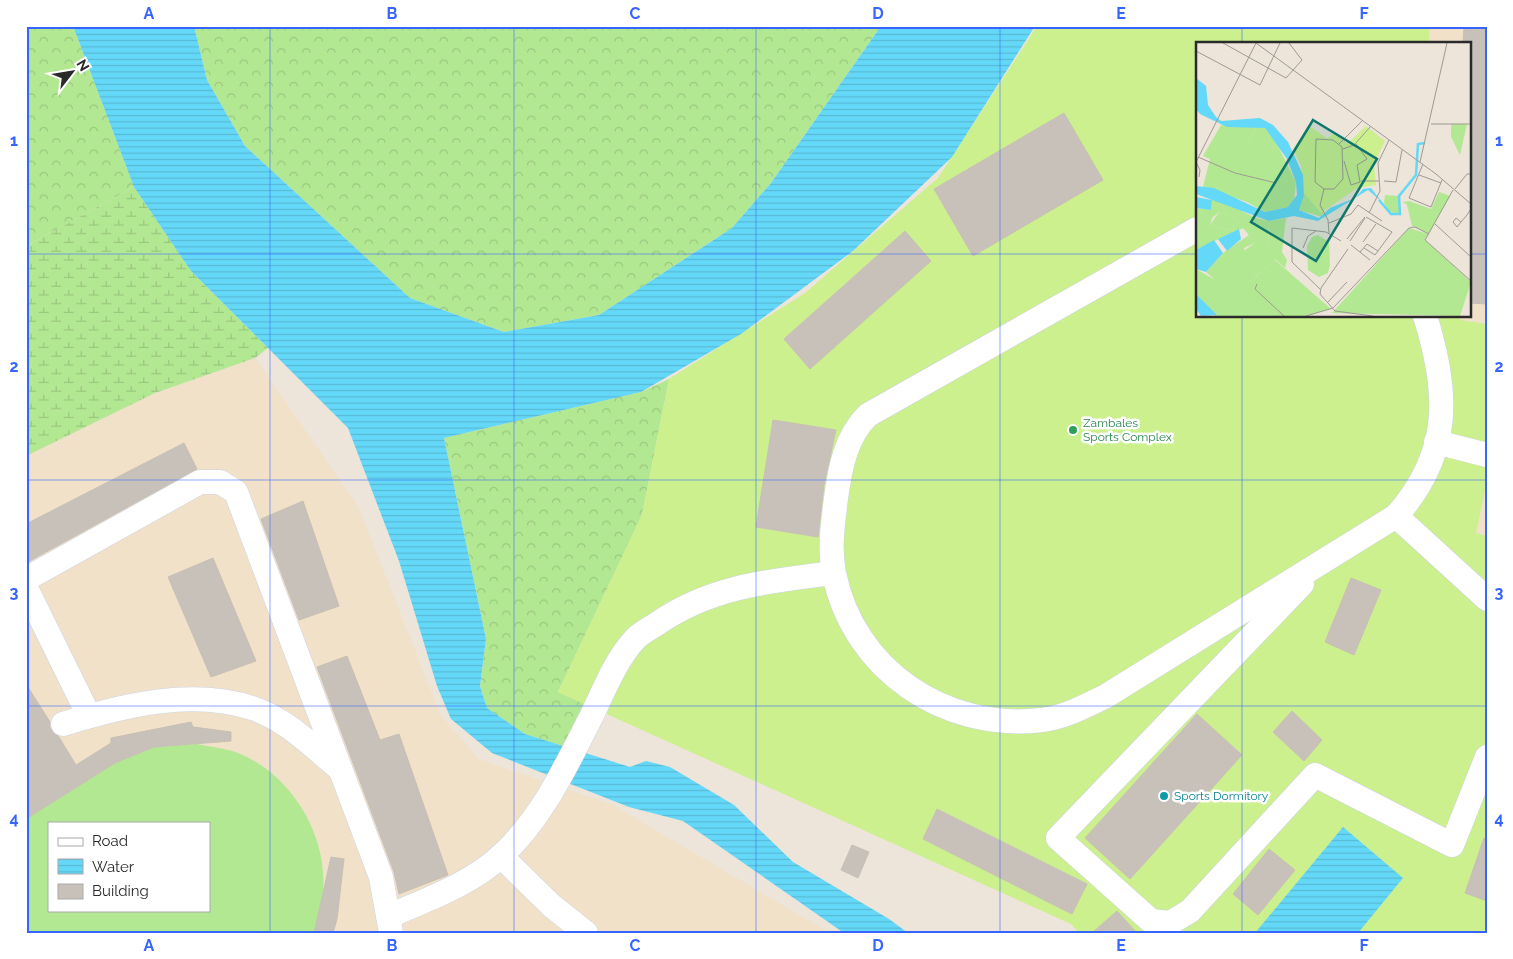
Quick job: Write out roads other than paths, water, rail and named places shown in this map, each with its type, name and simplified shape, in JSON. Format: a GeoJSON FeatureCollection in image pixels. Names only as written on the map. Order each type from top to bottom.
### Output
{"type":"FeatureCollection","features":[{"type":"Feature","properties":{"kind":"lane"},"geometry":{"type":"LineString","coordinates":[[1196,230],[868,415],[857,425],[839,477],[832,526],[834,572],[841,600],[867,647],[886,669],[908,687],[935,704],[961,714],[1005,720],[1033,720],[1075,712],[1106,696],[1396,516],[1412,498],[1428,468],[1439,432],[1442,395],[1436,353],[1426,318]]}},
{"type":"Feature","properties":{"kind":"lane"},"geometry":{"type":"LineString","coordinates":[[1436,442],[1487,455]]}},
{"type":"Feature","properties":{"kind":"lane"},"geometry":{"type":"LineString","coordinates":[[26,579],[200,482],[220,482],[236,492],[381,877],[390,924],[502,856],[530,825],[558,782],[621,658],[637,637],[671,614],[709,595],[757,582],[834,572]]}},
{"type":"Feature","properties":{"kind":"lane"},"geometry":{"type":"LineString","coordinates":[[1396,516],[1487,599]]}},
{"type":"Feature","properties":{"kind":"lane"},"geometry":{"type":"LineString","coordinates":[[1326,559],[1058,838],[1151,921],[1171,928],[1190,911],[1316,775],[1452,845],[1487,757]]}},
{"type":"Feature","properties":{"kind":"lane"},"geometry":{"type":"LineString","coordinates":[[26,588],[89,716]]}},
{"type":"Feature","properties":{"kind":"lane"},"geometry":{"type":"LineString","coordinates":[[63,724],[89,716],[176,699],[221,701],[256,710],[287,726],[341,770]]}},
{"type":"Feature","properties":{"kind":"lane"},"geometry":{"type":"LineString","coordinates":[[502,856],[552,906],[586,933]]}},
{"type":"Feature","properties":{"kind":"water"},"geometry":{"type":"Polygon","coordinates":[[[73,26],[194,26],[207,80],[245,146],[410,298],[504,332],[599,315],[732,228],[771,183],[881,26],[1035,26],[952,157],[853,251],[741,334],[641,392],[444,438],[486,639],[480,686],[487,708],[525,734],[630,767],[646,761],[670,767],[734,805],[793,862],[889,919],[908,933],[844,933],[683,821],[629,807],[492,753],[451,719],[437,686],[399,561],[348,428],[191,271],[134,187],[73,26]]]}},
{"type":"Feature","properties":{"kind":"water"},"geometry":{"type":"Polygon","coordinates":[[[1343,827],[1403,878],[1358,933],[1255,933],[1343,827]]]}},
{"type":"Feature","properties":{"kind":"place","name":"Zambales Sports Complex"},"geometry":{"type":"Point","coordinates":[1073,430]}},
{"type":"Feature","properties":{"kind":"place","name":"Sports Dormitory"},"geometry":{"type":"Point","coordinates":[1164,796]}}]}
